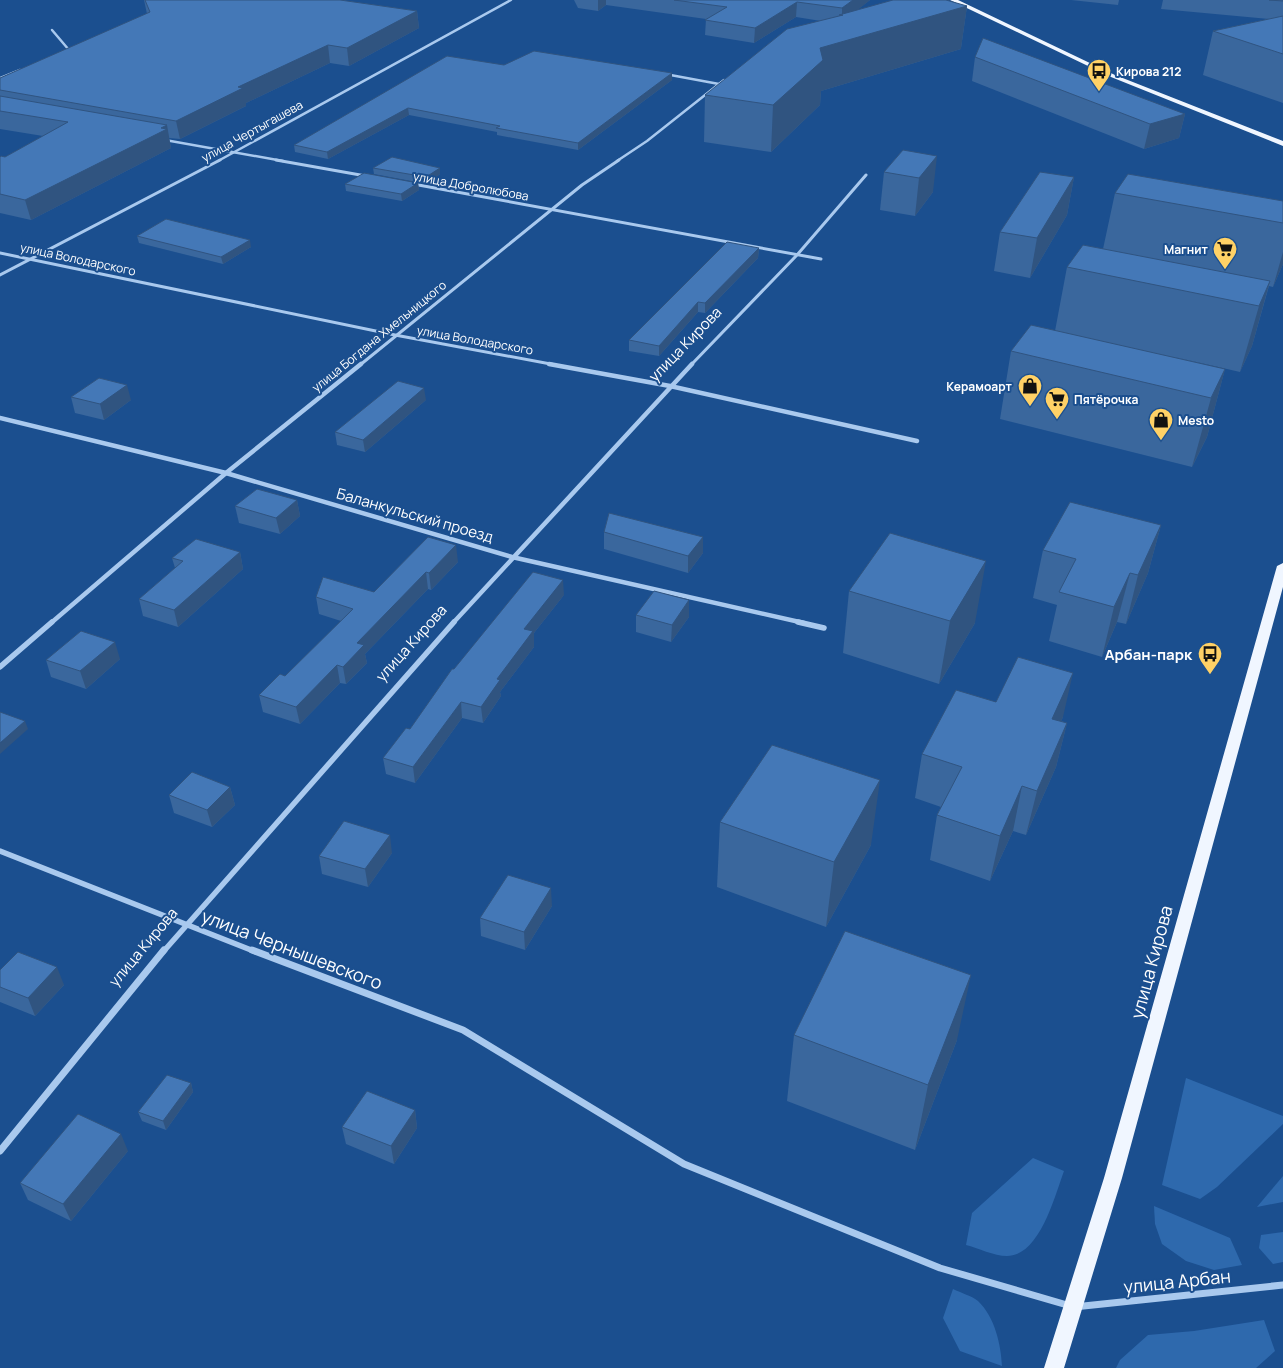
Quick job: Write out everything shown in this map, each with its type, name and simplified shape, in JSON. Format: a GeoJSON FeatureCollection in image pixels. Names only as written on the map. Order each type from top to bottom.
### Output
{"type":"FeatureCollection","features":[{"type":"Feature","properties":{"kind":"main road"},"geometry":{"type":"LineString","coordinates":[[954,3],[1113,76],[1283,144]]}},
{"type":"Feature","properties":{"kind":"main road","name":"улица Кирова"},"geometry":{"type":"LineString","coordinates":[[1054,1368],[1116,1168],[1283,566]]}},
{"type":"Feature","properties":{"kind":"street","name":"улица Чертыгашева"},"geometry":{"type":"LineString","coordinates":[[0,275],[235,152],[511,0]]}},
{"type":"Feature","properties":{"kind":"street"},"geometry":{"type":"LineString","coordinates":[[52,30],[69,50],[60,54]]}},
{"type":"Feature","properties":{"kind":"street"},"geometry":{"type":"LineString","coordinates":[[0,78],[26,67]]}},
{"type":"Feature","properties":{"kind":"street"},"geometry":{"type":"LineString","coordinates":[[661,74],[719,84]]}},
{"type":"Feature","properties":{"kind":"street","name":"улица Богдана Хмельницкого"},"geometry":{"type":"LineString","coordinates":[[0,667],[226,473],[395,336],[582,185],[647,141],[727,78]]}},
{"type":"Feature","properties":{"kind":"street"},"geometry":{"type":"LineString","coordinates":[[157,138],[373,177]]}},
{"type":"Feature","properties":{"kind":"street","name":"улица Кирова"},"geometry":{"type":"LineString","coordinates":[[0,1150],[186,925],[512,557],[670,386],[797,255],[866,175]]}},
{"type":"Feature","properties":{"kind":"street","name":"улица Добролюбова"},"geometry":{"type":"LineString","coordinates":[[412,184],[821,259]]}},
{"type":"Feature","properties":{"kind":"street","name":"улица Володарского"},"geometry":{"type":"LineString","coordinates":[[0,252],[395,336],[670,386],[917,441]]}},
{"type":"Feature","properties":{"kind":"street","name":"Баланкульский проезд"},"geometry":{"type":"LineString","coordinates":[[0,418],[226,473],[512,557],[824,628]]}},
{"type":"Feature","properties":{"kind":"street","name":"улица Чернышевского"},"geometry":{"type":"LineString","coordinates":[[0,851],[186,925],[463,1030],[684,1164],[940,1268],[1074,1307]]}},
{"type":"Feature","properties":{"kind":"street","name":"улица Арбан"},"geometry":{"type":"LineString","coordinates":[[1074,1307],[1283,1285]]}},
{"type":"Feature","properties":{"kind":"shaded area"},"geometry":{"type":"Polygon","coordinates":[[[1186,1078],[1283,1116],[1283,1124],[1217,1187],[1200,1199],[1162,1185],[1186,1078]]]}},
{"type":"Feature","properties":{"kind":"shaded area"},"geometry":{"type":"Polygon","coordinates":[[[1033,1158],[1064,1171],[1051,1208],[1029,1246],[1019,1253],[1002,1256],[966,1245],[972,1213],[1033,1158]]]}},
{"type":"Feature","properties":{"kind":"shaded area"},"geometry":{"type":"Polygon","coordinates":[[[1283,1176],[1283,1202],[1257,1207],[1283,1176]]]}},
{"type":"Feature","properties":{"kind":"shaded area"},"geometry":{"type":"Polygon","coordinates":[[[1154,1206],[1230,1238],[1242,1265],[1214,1270],[1186,1261],[1162,1244],[1155,1224],[1154,1206]]]}},
{"type":"Feature","properties":{"kind":"shaded area"},"geometry":{"type":"Polygon","coordinates":[[[1283,1232],[1283,1262],[1273,1264],[1259,1248],[1261,1235],[1283,1232]]]}},
{"type":"Feature","properties":{"kind":"shaded area"},"geometry":{"type":"Polygon","coordinates":[[[953,1289],[978,1301],[989,1315],[996,1332],[1002,1366],[960,1351],[943,1318],[953,1289]]]}},
{"type":"Feature","properties":{"kind":"shaded area"},"geometry":{"type":"Polygon","coordinates":[[[1264,1320],[1275,1351],[1256,1368],[1116,1368],[1120,1360],[1148,1335],[1194,1331],[1264,1320]]]}},
{"type":"Feature","properties":{"kind":"building"},"geometry":{"type":"Polygon","coordinates":[[[145,0],[340,0],[417,11],[347,48],[328,45],[238,87],[243,88],[176,121],[0,90],[0,78],[150,12],[145,0]]]}},
{"type":"Feature","properties":{"kind":"building"},"geometry":{"type":"Polygon","coordinates":[[[674,0],[853,0],[842,8],[797,2],[755,28],[705,20],[727,7],[674,0]]]}},
{"type":"Feature","properties":{"kind":"building"},"geometry":{"type":"Polygon","coordinates":[[[893,0],[946,0],[967,6],[820,48],[823,60],[773,105],[705,95],[787,29],[893,0]]]}},
{"type":"Feature","properties":{"kind":"building"},"geometry":{"type":"Polygon","coordinates":[[[1283,16],[1283,54],[1213,31],[1283,16]]]}},
{"type":"Feature","properties":{"kind":"building"},"geometry":{"type":"Polygon","coordinates":[[[983,38],[1185,114],[1150,124],[975,57],[983,38]]]}},
{"type":"Feature","properties":{"kind":"building"},"geometry":{"type":"Polygon","coordinates":[[[534,51],[672,73],[578,143],[496,128],[500,126],[408,108],[327,152],[294,145],[447,56],[504,65],[534,51]]]}},
{"type":"Feature","properties":{"kind":"building"},"geometry":{"type":"Polygon","coordinates":[[[0,96],[167,125],[161,128],[167,129],[25,200],[0,194],[0,157],[5,157],[68,122],[0,111],[0,96]]]}},
{"type":"Feature","properties":{"kind":"building"},"geometry":{"type":"Polygon","coordinates":[[[903,150],[937,156],[919,178],[884,172],[903,150]]]}},
{"type":"Feature","properties":{"kind":"building"},"geometry":{"type":"Polygon","coordinates":[[[392,157],[440,168],[426,177],[373,168],[392,157]]]}},
{"type":"Feature","properties":{"kind":"building"},"geometry":{"type":"Polygon","coordinates":[[[1040,172],[1074,177],[1037,238],[1000,232],[1040,172]]]}},
{"type":"Feature","properties":{"kind":"building"},"geometry":{"type":"Polygon","coordinates":[[[364,173],[418,183],[401,194],[345,184],[364,173]]]}},
{"type":"Feature","properties":{"kind":"building"},"geometry":{"type":"Polygon","coordinates":[[[1128,174],[1283,201],[1283,223],[1115,193],[1128,174]]]}},
{"type":"Feature","properties":{"kind":"building"},"geometry":{"type":"Polygon","coordinates":[[[166,219],[250,240],[221,257],[137,236],[166,219]]]}},
{"type":"Feature","properties":{"kind":"building"},"geometry":{"type":"Polygon","coordinates":[[[727,242],[759,248],[705,303],[698,302],[659,346],[629,340],[727,242]]]}},
{"type":"Feature","properties":{"kind":"building"},"geometry":{"type":"Polygon","coordinates":[[[1083,245],[1270,281],[1259,306],[1067,267],[1083,245]]]}},
{"type":"Feature","properties":{"kind":"building"},"geometry":{"type":"Polygon","coordinates":[[[1031,325],[1225,369],[1211,398],[1011,351],[1031,325]]]}},
{"type":"Feature","properties":{"kind":"building"},"geometry":{"type":"Polygon","coordinates":[[[99,378],[127,385],[100,404],[71,397],[99,378]]]}},
{"type":"Feature","properties":{"kind":"building"},"geometry":{"type":"Polygon","coordinates":[[[398,381],[424,388],[363,440],[335,432],[398,381]]]}},
{"type":"Feature","properties":{"kind":"building"},"geometry":{"type":"Polygon","coordinates":[[[257,489],[297,500],[276,518],[235,506],[257,489]]]}},
{"type":"Feature","properties":{"kind":"building"},"geometry":{"type":"Polygon","coordinates":[[[1070,502],[1161,525],[1138,575],[1130,573],[1114,607],[1059,592],[1076,559],[1043,550],[1070,502]]]}},
{"type":"Feature","properties":{"kind":"building"},"geometry":{"type":"Polygon","coordinates":[[[609,513],[703,537],[688,556],[604,532],[609,513]]]}},
{"type":"Feature","properties":{"kind":"building"},"geometry":{"type":"Polygon","coordinates":[[[890,533],[986,561],[950,621],[849,591],[890,533]]]}},
{"type":"Feature","properties":{"kind":"building"},"geometry":{"type":"Polygon","coordinates":[[[428,537],[456,545],[429,573],[426,572],[357,643],[364,645],[343,667],[337,665],[296,707],[259,695],[280,674],[285,676],[353,609],[316,597],[323,577],[374,592],[428,537]]]}},
{"type":"Feature","properties":{"kind":"building"},"geometry":{"type":"Polygon","coordinates":[[[196,539],[240,552],[174,610],[139,599],[183,561],[172,558],[196,539]]]}},
{"type":"Feature","properties":{"kind":"building"},"geometry":{"type":"Polygon","coordinates":[[[533,572],[563,580],[524,629],[533,631],[497,679],[500,680],[481,707],[461,702],[413,767],[383,758],[406,728],[410,729],[452,669],[454,669],[533,572]]]}},
{"type":"Feature","properties":{"kind":"building"},"geometry":{"type":"Polygon","coordinates":[[[654,591],[689,600],[672,625],[636,615],[654,591]]]}},
{"type":"Feature","properties":{"kind":"building"},"geometry":{"type":"Polygon","coordinates":[[[81,631],[115,642],[80,671],[46,660],[81,631]]]}},
{"type":"Feature","properties":{"kind":"building"},"geometry":{"type":"Polygon","coordinates":[[[1018,657],[1073,673],[1052,719],[1067,723],[1037,791],[1022,786],[1000,836],[937,815],[962,767],[922,754],[956,690],[996,702],[1018,657]]]}},
{"type":"Feature","properties":{"kind":"building"},"geometry":{"type":"Polygon","coordinates":[[[0,712],[25,721],[0,743],[0,712]]]}},
{"type":"Feature","properties":{"kind":"building"},"geometry":{"type":"Polygon","coordinates":[[[772,745],[880,780],[834,862],[720,822],[772,745]]]}},
{"type":"Feature","properties":{"kind":"building"},"geometry":{"type":"Polygon","coordinates":[[[192,772],[230,787],[207,810],[169,795],[192,772]]]}},
{"type":"Feature","properties":{"kind":"building"},"geometry":{"type":"Polygon","coordinates":[[[344,821],[390,835],[365,869],[319,856],[344,821]]]}},
{"type":"Feature","properties":{"kind":"building"},"geometry":{"type":"Polygon","coordinates":[[[508,875],[551,888],[524,932],[480,918],[508,875]]]}},
{"type":"Feature","properties":{"kind":"building"},"geometry":{"type":"Polygon","coordinates":[[[845,931],[971,975],[928,1085],[794,1035],[845,931]]]}},
{"type":"Feature","properties":{"kind":"building"},"geometry":{"type":"Polygon","coordinates":[[[18,952],[57,967],[28,998],[0,987],[0,970],[18,952]]]}},
{"type":"Feature","properties":{"kind":"building"},"geometry":{"type":"Polygon","coordinates":[[[167,1075],[191,1083],[163,1121],[138,1112],[167,1075]]]}},
{"type":"Feature","properties":{"kind":"building"},"geometry":{"type":"Polygon","coordinates":[[[367,1091],[415,1110],[391,1146],[342,1127],[367,1091]]]}},
{"type":"Feature","properties":{"kind":"building"},"geometry":{"type":"Polygon","coordinates":[[[78,1114],[121,1134],[63,1204],[20,1183],[78,1114]]]}},
{"type":"Feature","properties":{"kind":"place","name":"Кирова 212"},"geometry":{"type":"Point","coordinates":[1099,92]}},
{"type":"Feature","properties":{"kind":"place","name":"Магнит"},"geometry":{"type":"Point","coordinates":[1225,270]}},
{"type":"Feature","properties":{"kind":"place","name":"Керамоарт"},"geometry":{"type":"Point","coordinates":[1030,407]}},
{"type":"Feature","properties":{"kind":"place","name":"Пятёрочка"},"geometry":{"type":"Point","coordinates":[1057,420]}},
{"type":"Feature","properties":{"kind":"place","name":"Mesto"},"geometry":{"type":"Point","coordinates":[1161,441]}},
{"type":"Feature","properties":{"kind":"place","name":"Арбан-парк"},"geometry":{"type":"Point","coordinates":[1210,675]}}]}
